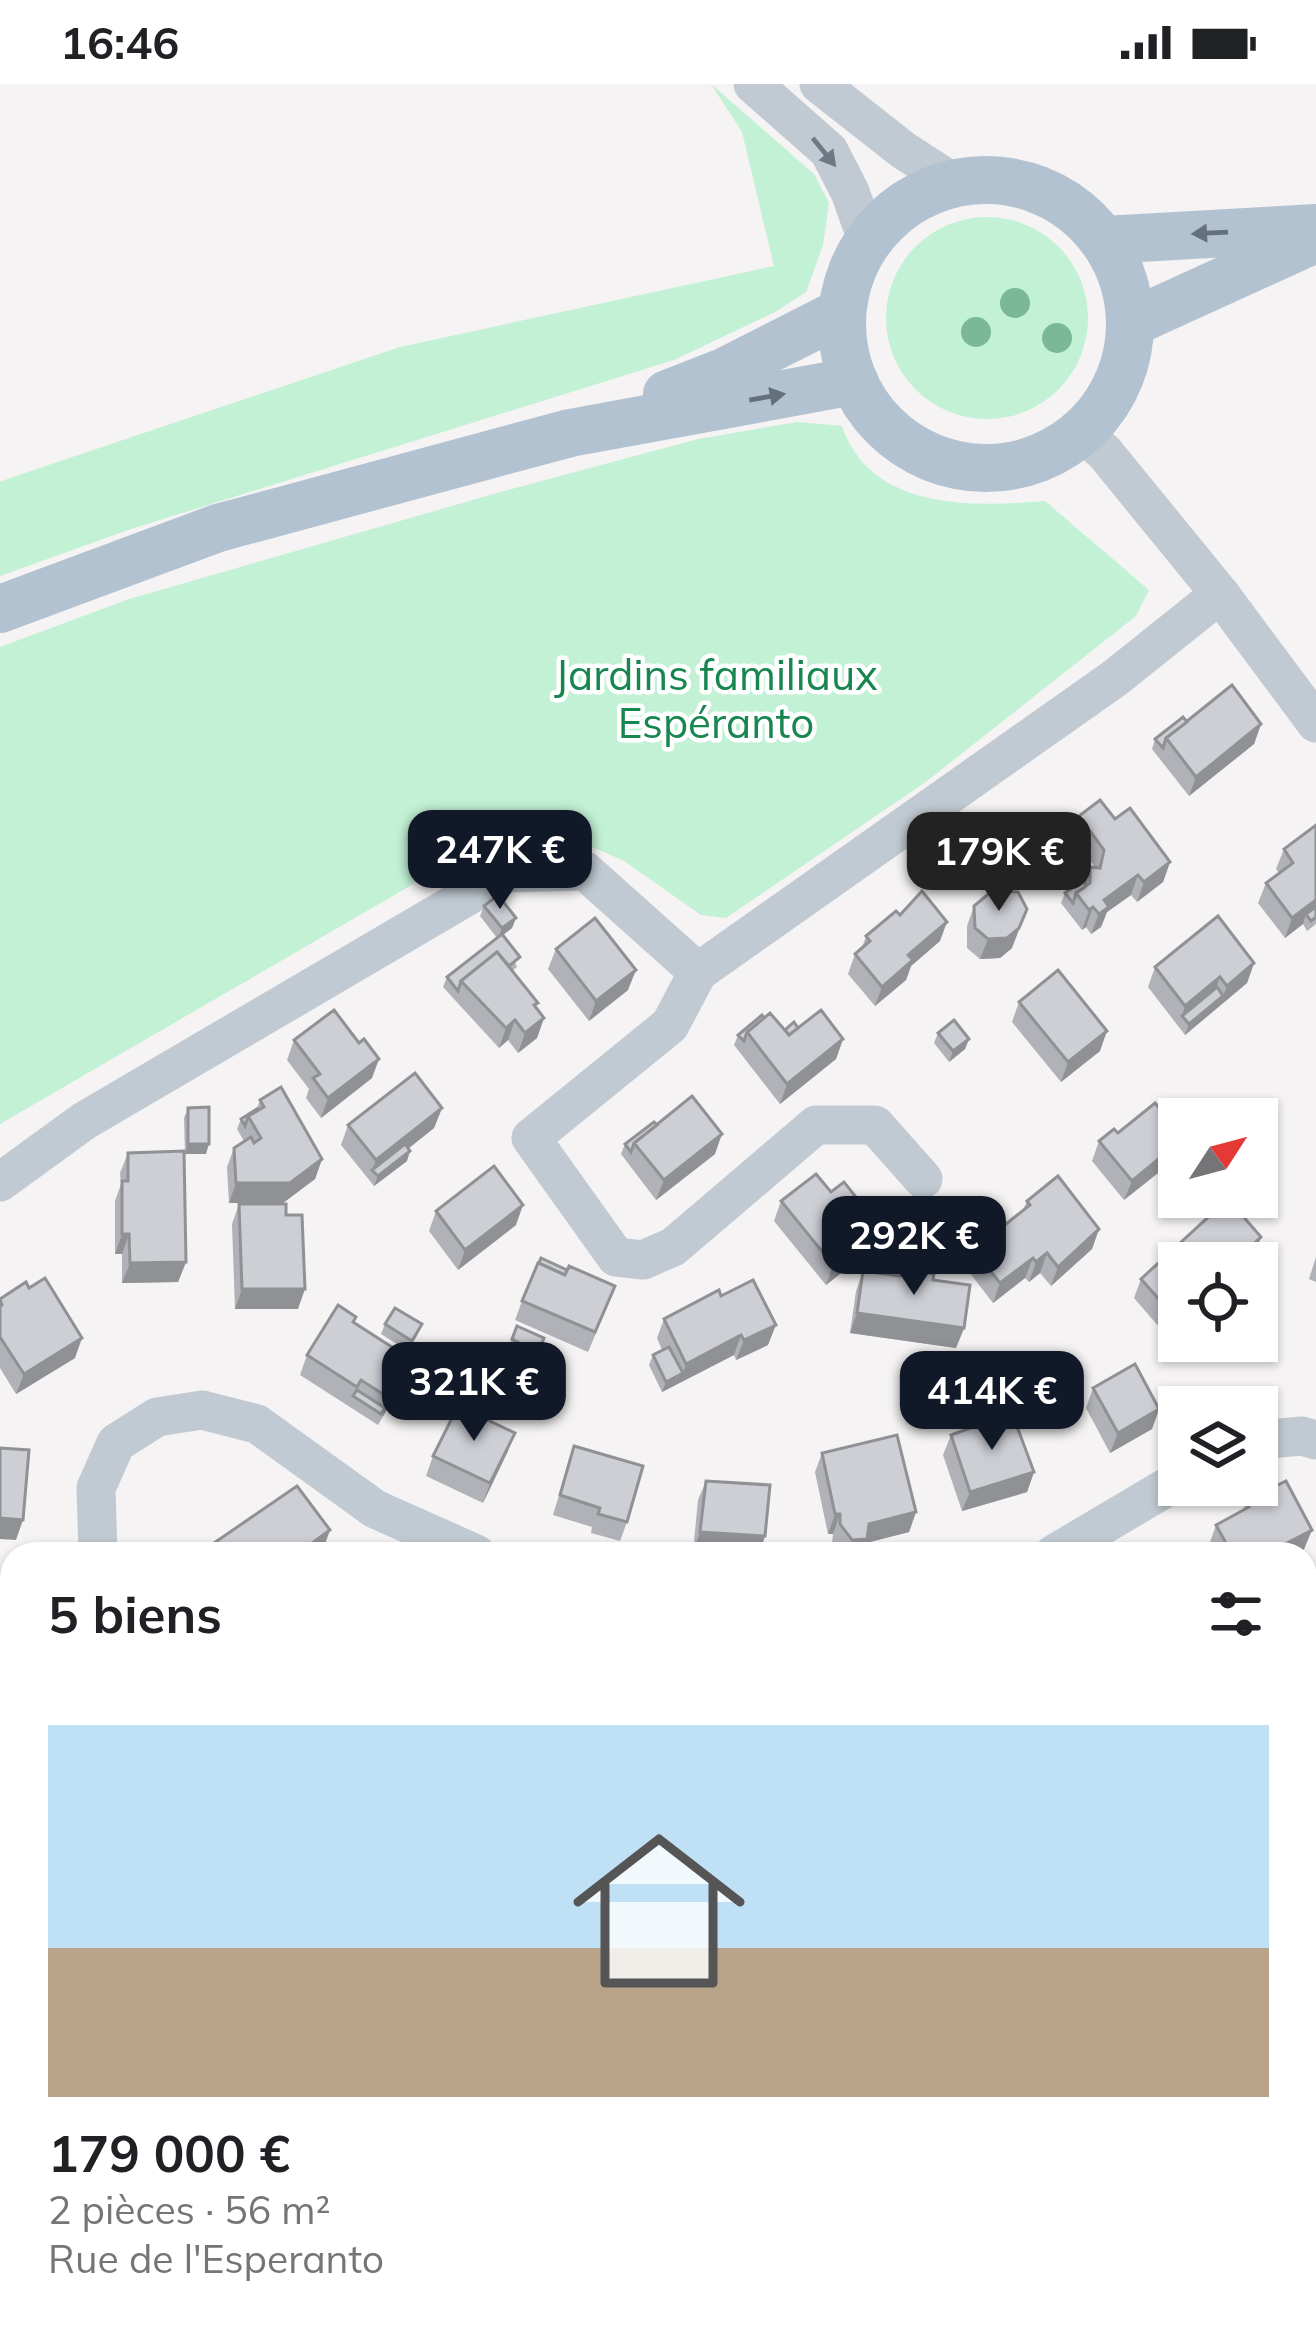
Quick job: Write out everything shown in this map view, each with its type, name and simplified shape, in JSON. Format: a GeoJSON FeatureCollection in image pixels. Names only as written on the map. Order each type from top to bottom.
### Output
{"type":"FeatureCollection","features":[{"type":"Feature","properties":{"kind":"main road"},"geometry":{"type":"LineString","coordinates":[[996,179],[1038,188],[1074,209],[1104,240],[1124,279],[1132,323],[1126,364],[1109,401],[1083,433],[1045,457],[1000,469],[955,466],[913,449],[878,419],[854,381],[843,347],[842,312],[852,269],[867,240],[910,201],[954,183],[996,179]]}},
{"type":"Feature","properties":{"kind":"main road"},"geometry":{"type":"LineString","coordinates":[[1104,240],[1316,228]]}},
{"type":"Feature","properties":{"kind":"main road"},"geometry":{"type":"LineString","coordinates":[[1132,323],[1316,239]]}},
{"type":"Feature","properties":{"kind":"main road"},"geometry":{"type":"LineString","coordinates":[[570,433],[725,371],[842,312]]}},
{"type":"Feature","properties":{"kind":"main road"},"geometry":{"type":"LineString","coordinates":[[0,608],[218,528],[570,433],[854,381]]}},
{"type":"Feature","properties":{"kind":"street"},"geometry":{"type":"LineString","coordinates":[[753,84],[829,151],[867,240]]}},
{"type":"Feature","properties":{"kind":"street"},"geometry":{"type":"LineString","coordinates":[[819,84],[954,183]]}},
{"type":"Feature","properties":{"kind":"street"},"geometry":{"type":"LineString","coordinates":[[1083,433],[1105,453],[1220,594],[1316,723]]}},
{"type":"Feature","properties":{"kind":"street"},"geometry":{"type":"LineString","coordinates":[[923,1179],[874,1125],[816,1125],[673,1247],[644,1259],[616,1257],[531,1138],[670,1025],[698,972],[1115,678],[1220,594]]}},
{"type":"Feature","properties":{"kind":"street"},"geometry":{"type":"LineString","coordinates":[[0,1182],[84,1121],[507,873],[585,871],[698,972]]}},
{"type":"Feature","properties":{"kind":"street"},"geometry":{"type":"LineString","coordinates":[[98,1542],[96,1488],[116,1443],[157,1417],[202,1410],[257,1424],[375,1508],[450,1542]]}},
{"type":"Feature","properties":{"kind":"street"},"geometry":{"type":"LineString","coordinates":[[1278,1438],[1316,1440]]}},
{"type":"Feature","properties":{"kind":"street"},"geometry":{"type":"LineString","coordinates":[[1074,1542],[1158,1492]]}},
{"type":"Feature","properties":{"kind":"green space"},"geometry":{"type":"Polygon","coordinates":[[[711,84],[814,174],[829,203],[823,245],[806,292],[777,311],[674,360],[131,529],[0,576],[0,482],[400,347],[774,266],[742,132],[711,84]]]}},
{"type":"Feature","properties":{"kind":"green space"},"geometry":{"type":"Polygon","coordinates":[[[987,217],[1026,225],[1059,246],[1080,279],[1088,318],[1080,357],[1059,390],[1026,411],[987,419],[948,411],[915,390],[894,357],[886,318],[894,279],[915,246],[948,225],[987,217]]]}},
{"type":"Feature","properties":{"kind":"green space","name":"Jardins familiaux Espéranto"},"geometry":{"type":"Polygon","coordinates":[[[798,422],[842,426],[856,454],[876,474],[927,498],[987,504],[1045,501],[1149,590],[1136,616],[927,781],[726,918],[701,915],[624,861],[561,833],[472,850],[0,1124],[0,647],[129,599],[504,491],[698,439],[798,422]]]}},
{"type":"Feature","properties":{"kind":"water"},"geometry":{"type":"Polygon","coordinates":[[[1021,822],[1054,864],[1030,883],[997,841],[1021,822]]]}},
{"type":"Feature","properties":{"kind":"building"},"geometry":{"type":"Polygon","coordinates":[[[1232,685],[1261,724],[1196,777],[1166,738],[1232,685]]]}},
{"type":"Feature","properties":{"kind":"building"},"geometry":{"type":"Polygon","coordinates":[[[1183,717],[1187,722],[1166,738],[1163,748],[1155,739],[1183,717]]]}},
{"type":"Feature","properties":{"kind":"building"},"geometry":{"type":"Polygon","coordinates":[[[1100,800],[1115,819],[1130,808],[1170,862],[1144,882],[1138,875],[1104,900],[1109,907],[1099,914],[1093,907],[1089,910],[1076,893],[1090,883],[1090,867],[1100,868],[1104,850],[1079,816],[1100,800]]]}},
{"type":"Feature","properties":{"kind":"building"},"geometry":{"type":"Polygon","coordinates":[[[1316,825],[1316,900],[1292,918],[1266,883],[1293,863],[1284,849],[1316,825]]]}},
{"type":"Feature","properties":{"kind":"building"},"geometry":{"type":"Polygon","coordinates":[[[1086,876],[1085,887],[1073,903],[1065,893],[1086,876]]]}},
{"type":"Feature","properties":{"kind":"building"},"geometry":{"type":"Polygon","coordinates":[[[922,891],[947,922],[908,955],[913,960],[882,987],[855,954],[870,941],[866,936],[896,911],[900,915],[922,891]]]}},
{"type":"Feature","properties":{"kind":"building"},"geometry":{"type":"Polygon","coordinates":[[[992,891],[1018,892],[1027,909],[1019,928],[1007,938],[988,939],[975,928],[974,906],[992,891]]]}},
{"type":"Feature","properties":{"kind":"building"},"geometry":{"type":"Polygon","coordinates":[[[498,895],[516,918],[502,928],[484,906],[498,895]]]}},
{"type":"Feature","properties":{"kind":"building"},"geometry":{"type":"Polygon","coordinates":[[[1218,916],[1254,963],[1227,986],[1220,977],[1185,1006],[1155,967],[1218,916]]]}},
{"type":"Feature","properties":{"kind":"building"},"geometry":{"type":"Polygon","coordinates":[[[595,918],[636,970],[596,1001],[556,949],[595,918]]]}},
{"type":"Feature","properties":{"kind":"building"},"geometry":{"type":"Polygon","coordinates":[[[502,934],[520,957],[509,966],[497,952],[461,981],[458,991],[447,977],[502,934]]]}},
{"type":"Feature","properties":{"kind":"building"},"geometry":{"type":"Polygon","coordinates":[[[497,952],[538,1003],[534,1005],[544,1018],[525,1033],[515,1020],[506,1028],[461,981],[497,952]]]}},
{"type":"Feature","properties":{"kind":"building"},"geometry":{"type":"Polygon","coordinates":[[[1058,970],[1107,1031],[1068,1062],[1019,1002],[1058,970]]]}},
{"type":"Feature","properties":{"kind":"building"},"geometry":{"type":"Polygon","coordinates":[[[1217,987],[1223,996],[1189,1024],[1182,1016],[1217,987]]]}},
{"type":"Feature","properties":{"kind":"building"},"geometry":{"type":"Polygon","coordinates":[[[334,1010],[359,1043],[364,1039],[379,1059],[328,1098],[313,1078],[320,1074],[294,1040],[334,1010]]]}},
{"type":"Feature","properties":{"kind":"building"},"geometry":{"type":"Polygon","coordinates":[[[821,1010],[843,1039],[787,1084],[747,1032],[770,1013],[789,1035],[821,1010]]]}},
{"type":"Feature","properties":{"kind":"building"},"geometry":{"type":"Polygon","coordinates":[[[762,1015],[764,1018],[747,1032],[744,1041],[738,1035],[762,1015]]]}},
{"type":"Feature","properties":{"kind":"building"},"geometry":{"type":"Polygon","coordinates":[[[954,1020],[969,1039],[953,1051],[938,1033],[954,1020]]]}},
{"type":"Feature","properties":{"kind":"building"},"geometry":{"type":"Polygon","coordinates":[[[415,1073],[442,1108],[376,1160],[348,1125],[415,1073]]]}},
{"type":"Feature","properties":{"kind":"building"},"geometry":{"type":"Polygon","coordinates":[[[281,1087],[322,1159],[290,1183],[236,1183],[234,1148],[251,1137],[254,1143],[261,1138],[248,1116],[264,1107],[260,1100],[281,1087]]]}},
{"type":"Feature","properties":{"kind":"building"},"geometry":{"type":"Polygon","coordinates":[[[692,1096],[722,1134],[664,1180],[634,1143],[692,1096]]]}},
{"type":"Feature","properties":{"kind":"building"},"geometry":{"type":"Polygon","coordinates":[[[1155,1103],[1158,1106],[1158,1159],[1132,1181],[1099,1141],[1114,1129],[1118,1133],[1155,1103]]]}},
{"type":"Feature","properties":{"kind":"building"},"geometry":{"type":"Polygon","coordinates":[[[209,1107],[209,1144],[188,1144],[188,1108],[209,1107]]]}},
{"type":"Feature","properties":{"kind":"building"},"geometry":{"type":"Polygon","coordinates":[[[654,1122],[657,1125],[634,1143],[631,1152],[625,1144],[654,1122]]]}},
{"type":"Feature","properties":{"kind":"building"},"geometry":{"type":"Polygon","coordinates":[[[405,1144],[410,1151],[378,1176],[372,1170],[405,1144]]]}},
{"type":"Feature","properties":{"kind":"building"},"geometry":{"type":"Polygon","coordinates":[[[184,1151],[186,1262],[130,1263],[129,1234],[122,1234],[122,1181],[128,1181],[128,1153],[184,1151]]]}},
{"type":"Feature","properties":{"kind":"building"},"geometry":{"type":"Polygon","coordinates":[[[494,1166],[523,1205],[465,1250],[436,1211],[494,1166]]]}},
{"type":"Feature","properties":{"kind":"building"},"geometry":{"type":"Polygon","coordinates":[[[816,1174],[831,1192],[844,1182],[867,1211],[854,1221],[867,1238],[833,1265],[781,1201],[816,1174]]]}},
{"type":"Feature","properties":{"kind":"building"},"geometry":{"type":"Polygon","coordinates":[[[1058,1176],[1099,1229],[1058,1267],[1047,1253],[1000,1283],[970,1245],[1002,1220],[1006,1224],[1058,1176]]]}},
{"type":"Feature","properties":{"kind":"building"},"geometry":{"type":"Polygon","coordinates":[[[239,1204],[286,1204],[286,1215],[302,1215],[305,1289],[242,1289],[239,1204]]]}},
{"type":"Feature","properties":{"kind":"building"},"geometry":{"type":"Polygon","coordinates":[[[1207,1218],[1244,1218],[1261,1237],[1255,1242],[1181,1242],[1207,1218]]]}},
{"type":"Feature","properties":{"kind":"building"},"geometry":{"type":"Polygon","coordinates":[[[541,1258],[567,1270],[565,1275],[539,1263],[541,1258]]]}},
{"type":"Feature","properties":{"kind":"building"},"geometry":{"type":"Polygon","coordinates":[[[538,1263],[565,1275],[569,1266],[615,1286],[595,1332],[522,1301],[538,1263]]]}},
{"type":"Feature","properties":{"kind":"building"},"geometry":{"type":"Polygon","coordinates":[[[1158,1263],[1158,1298],[1141,1279],[1158,1263]]]}},
{"type":"Feature","properties":{"kind":"building"},"geometry":{"type":"Polygon","coordinates":[[[901,1268],[934,1274],[933,1280],[970,1285],[964,1328],[857,1313],[863,1271],[900,1276],[901,1268]]]}},
{"type":"Feature","properties":{"kind":"building"},"geometry":{"type":"Polygon","coordinates":[[[45,1278],[82,1338],[24,1374],[0,1337],[0,1299],[26,1282],[29,1288],[45,1278]]]}},
{"type":"Feature","properties":{"kind":"building"},"geometry":{"type":"Polygon","coordinates":[[[753,1280],[776,1325],[744,1340],[741,1335],[686,1364],[664,1319],[719,1290],[721,1296],[753,1280]]]}},
{"type":"Feature","properties":{"kind":"building"},"geometry":{"type":"Polygon","coordinates":[[[338,1305],[356,1317],[353,1322],[412,1360],[389,1398],[361,1380],[357,1387],[307,1355],[338,1305]]]}},
{"type":"Feature","properties":{"kind":"building"},"geometry":{"type":"Polygon","coordinates":[[[395,1308],[422,1324],[412,1341],[385,1324],[395,1308]]]}},
{"type":"Feature","properties":{"kind":"building"},"geometry":{"type":"Polygon","coordinates":[[[517,1326],[544,1338],[538,1353],[512,1339],[517,1326]]]}},
{"type":"Feature","properties":{"kind":"building"},"geometry":{"type":"Polygon","coordinates":[[[669,1347],[683,1373],[666,1382],[653,1355],[669,1347]]]}},
{"type":"Feature","properties":{"kind":"building"},"geometry":{"type":"Polygon","coordinates":[[[1135,1364],[1158,1410],[1118,1433],[1093,1388],[1135,1364]]]}},
{"type":"Feature","properties":{"kind":"building"},"geometry":{"type":"Polygon","coordinates":[[[357,1390],[385,1408],[381,1414],[353,1396],[357,1390]]]}},
{"type":"Feature","properties":{"kind":"building"},"geometry":{"type":"Polygon","coordinates":[[[458,1406],[515,1433],[490,1483],[433,1456],[458,1406]]]}},
{"type":"Feature","properties":{"kind":"building"},"geometry":{"type":"Polygon","coordinates":[[[1012,1413],[1034,1472],[970,1492],[951,1435],[1012,1413]]]}},
{"type":"Feature","properties":{"kind":"building"},"geometry":{"type":"Polygon","coordinates":[[[897,1435],[916,1512],[869,1524],[867,1539],[852,1540],[840,1524],[840,1514],[835,1514],[822,1453],[897,1435]]]}},
{"type":"Feature","properties":{"kind":"building"},"geometry":{"type":"Polygon","coordinates":[[[574,1446],[643,1466],[627,1522],[560,1495],[574,1446]]]}},
{"type":"Feature","properties":{"kind":"building"},"geometry":{"type":"Polygon","coordinates":[[[0,1448],[29,1450],[23,1520],[0,1518],[0,1448]]]}},
{"type":"Feature","properties":{"kind":"building"},"geometry":{"type":"Polygon","coordinates":[[[706,1481],[770,1485],[765,1536],[700,1532],[706,1481]]]}},
{"type":"Feature","properties":{"kind":"building"},"geometry":{"type":"Polygon","coordinates":[[[1286,1481],[1312,1530],[1289,1542],[1225,1542],[1216,1525],[1249,1507],[1278,1506],[1278,1485],[1286,1481]]]}},
{"type":"Feature","properties":{"kind":"building"},"geometry":{"type":"Polygon","coordinates":[[[297,1486],[330,1530],[314,1542],[215,1542],[297,1486]]]}}]}
